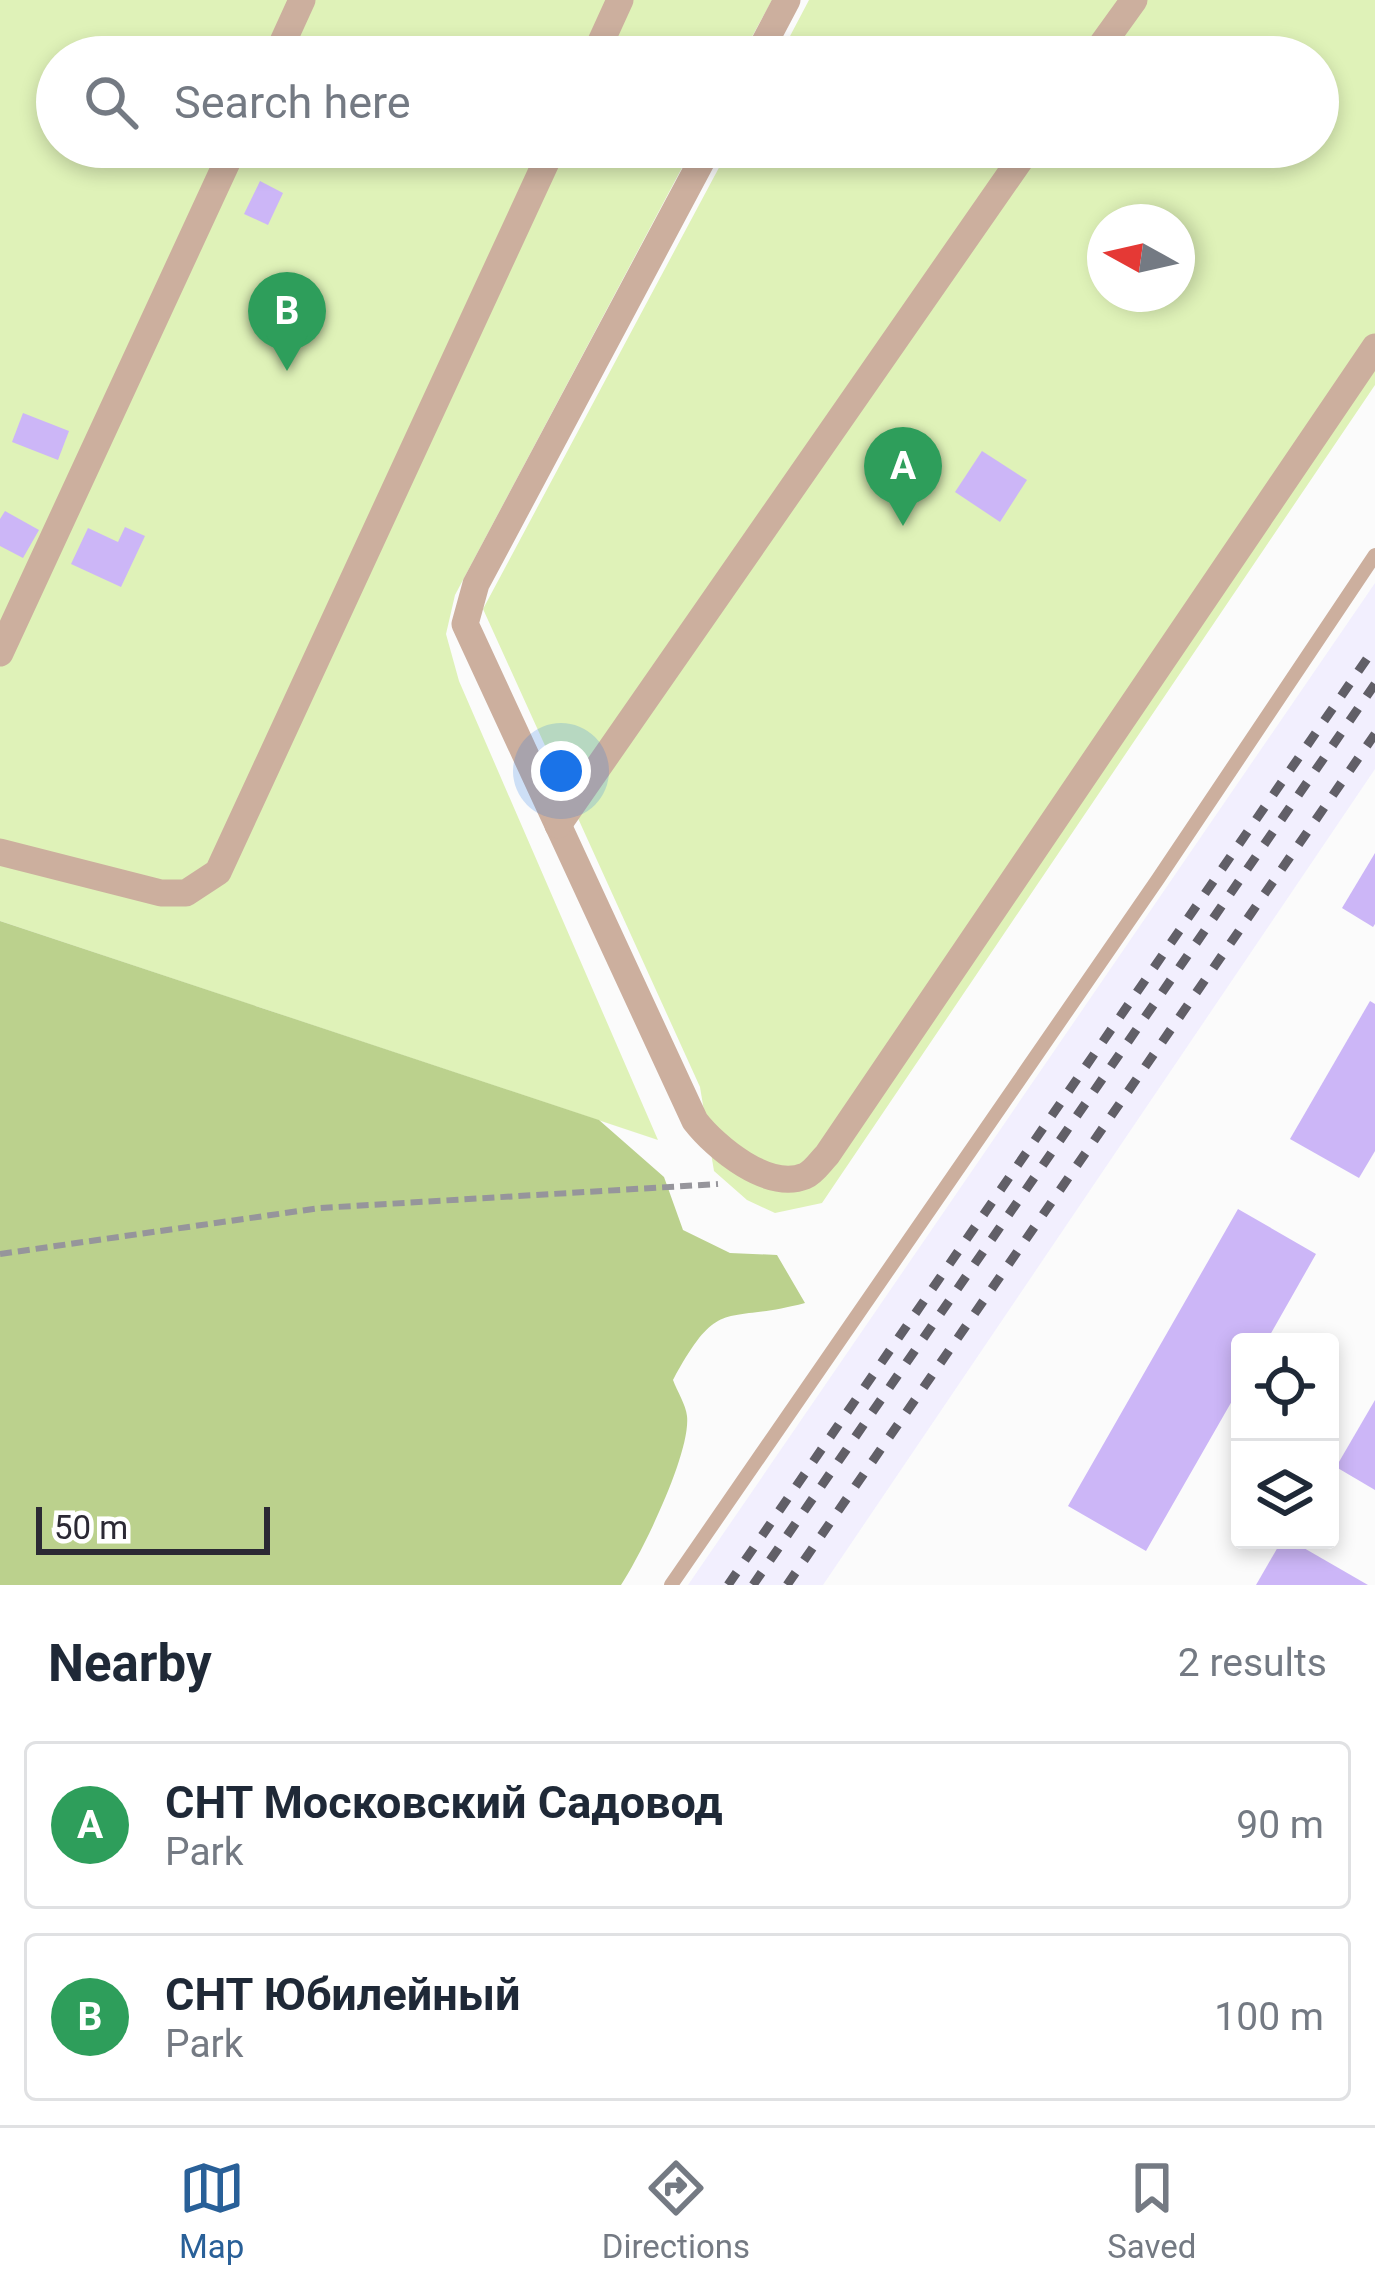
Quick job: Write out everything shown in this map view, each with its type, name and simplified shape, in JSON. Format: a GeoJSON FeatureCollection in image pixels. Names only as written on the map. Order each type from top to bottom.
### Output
{"type":"FeatureCollection","features":[{"type":"Feature","properties":{"kind":"street"},"geometry":{"type":"LineString","coordinates":[[286,36],[302,0]]}},
{"type":"Feature","properties":{"kind":"street"},"geometry":{"type":"LineString","coordinates":[[604,36],[620,0]]}},
{"type":"Feature","properties":{"kind":"street"},"geometry":{"type":"LineString","coordinates":[[768,36],[787,0]]}},
{"type":"Feature","properties":{"kind":"street"},"geometry":{"type":"LineString","coordinates":[[1108,36],[1134,0]]}},
{"type":"Feature","properties":{"kind":"street"},"geometry":{"type":"LineString","coordinates":[[0,653],[224,168]]}},
{"type":"Feature","properties":{"kind":"street"},"geometry":{"type":"LineString","coordinates":[[0,852],[160,893],[186,893],[218,872],[543,168]]}},
{"type":"Feature","properties":{"kind":"street"},"geometry":{"type":"LineString","coordinates":[[698,168],[476,584],[465,624],[695,1121],[714,1145],[783,1180],[809,1175],[826,1155],[1375,347]]}},
{"type":"Feature","properties":{"kind":"street"},"geometry":{"type":"LineString","coordinates":[[558,826],[1014,168]]}},
{"type":"Feature","properties":{"kind":"lane"},"geometry":{"type":"LineString","coordinates":[[671,1585],[1158,879],[1375,555]]}},
{"type":"Feature","properties":{"kind":"path"},"geometry":{"type":"LineString","coordinates":[[0,1254],[320,1208],[783,1180]]}},
{"type":"Feature","properties":{"kind":"shaded area"},"geometry":{"type":"Polygon","coordinates":[[[1375,583],[1375,769],[823,1585],[688,1585],[1375,583]]]}},
{"type":"Feature","properties":{"kind":"green space"},"geometry":{"type":"Polygon","coordinates":[[[0,0],[772,0],[752,36],[36,36],[36,168],[682,168],[455,595],[446,634],[459,681],[658,1140],[0,921],[0,0]]]}},
{"type":"Feature","properties":{"kind":"green space"},"geometry":{"type":"Polygon","coordinates":[[[809,0],[1375,0],[1375,385],[822,1203],[775,1213],[747,1200],[714,1171],[700,1087],[483,609],[719,168],[1339,168],[1339,36],[790,36],[809,0]]]}},
{"type":"Feature","properties":{"kind":"green space"},"geometry":{"type":"Polygon","coordinates":[[[0,921],[599,1120],[664,1177],[683,1230],[730,1253],[777,1255],[805,1303],[726,1318],[702,1335],[689,1353],[673,1380],[687,1416],[681,1454],[652,1527],[621,1585],[0,1585],[0,921]]]}},
{"type":"Feature","properties":{"kind":"building"},"geometry":{"type":"Polygon","coordinates":[[[260,181],[283,193],[268,225],[244,214],[260,181]]]}},
{"type":"Feature","properties":{"kind":"building"},"geometry":{"type":"Polygon","coordinates":[[[23,413],[69,431],[58,460],[12,442],[23,413]]]}},
{"type":"Feature","properties":{"kind":"building"},"geometry":{"type":"Polygon","coordinates":[[[982,451],[1027,480],[1000,522],[955,492],[982,451]]]}},
{"type":"Feature","properties":{"kind":"building"},"geometry":{"type":"Polygon","coordinates":[[[5,511],[39,530],[23,558],[0,546],[0,519],[5,511]]]}},
{"type":"Feature","properties":{"kind":"building"},"geometry":{"type":"Polygon","coordinates":[[[125,527],[145,536],[121,587],[71,564],[88,528],[118,542],[125,527]]]}},
{"type":"Feature","properties":{"kind":"building"},"geometry":{"type":"Polygon","coordinates":[[[1375,853],[1375,924],[1373,927],[1342,908],[1375,853]]]}},
{"type":"Feature","properties":{"kind":"building"},"geometry":{"type":"Polygon","coordinates":[[[1370,1001],[1375,1004],[1375,1151],[1359,1178],[1290,1139],[1370,1001]]]}},
{"type":"Feature","properties":{"kind":"building"},"geometry":{"type":"Polygon","coordinates":[[[1238,1209],[1316,1254],[1271,1333],[1231,1333],[1231,1403],[1146,1551],[1068,1506],[1238,1209]]]}},
{"type":"Feature","properties":{"kind":"building"},"geometry":{"type":"Polygon","coordinates":[[[1375,1400],[1375,1490],[1339,1469],[1375,1400]]]}},
{"type":"Feature","properties":{"kind":"building"},"geometry":{"type":"Polygon","coordinates":[[[1277,1549],[1306,1549],[1368,1585],[1256,1585],[1277,1549]]]}},
{"type":"Feature","properties":{"kind":"railway"},"geometry":{"type":"LineString","coordinates":[[728,1585],[1375,647]]}},
{"type":"Feature","properties":{"kind":"railway"},"geometry":{"type":"LineString","coordinates":[[753,1585],[1375,684]]}},
{"type":"Feature","properties":{"kind":"railway"},"geometry":{"type":"LineString","coordinates":[[787,1585],[1375,734]]}},
{"type":"Feature","properties":{"kind":"place","name":"СНТ Юбилейный"},"geometry":{"type":"Point","coordinates":[287,371]}},
{"type":"Feature","properties":{"kind":"place","name":"СНТ Московский Садовод"},"geometry":{"type":"Point","coordinates":[903,526]}}]}
